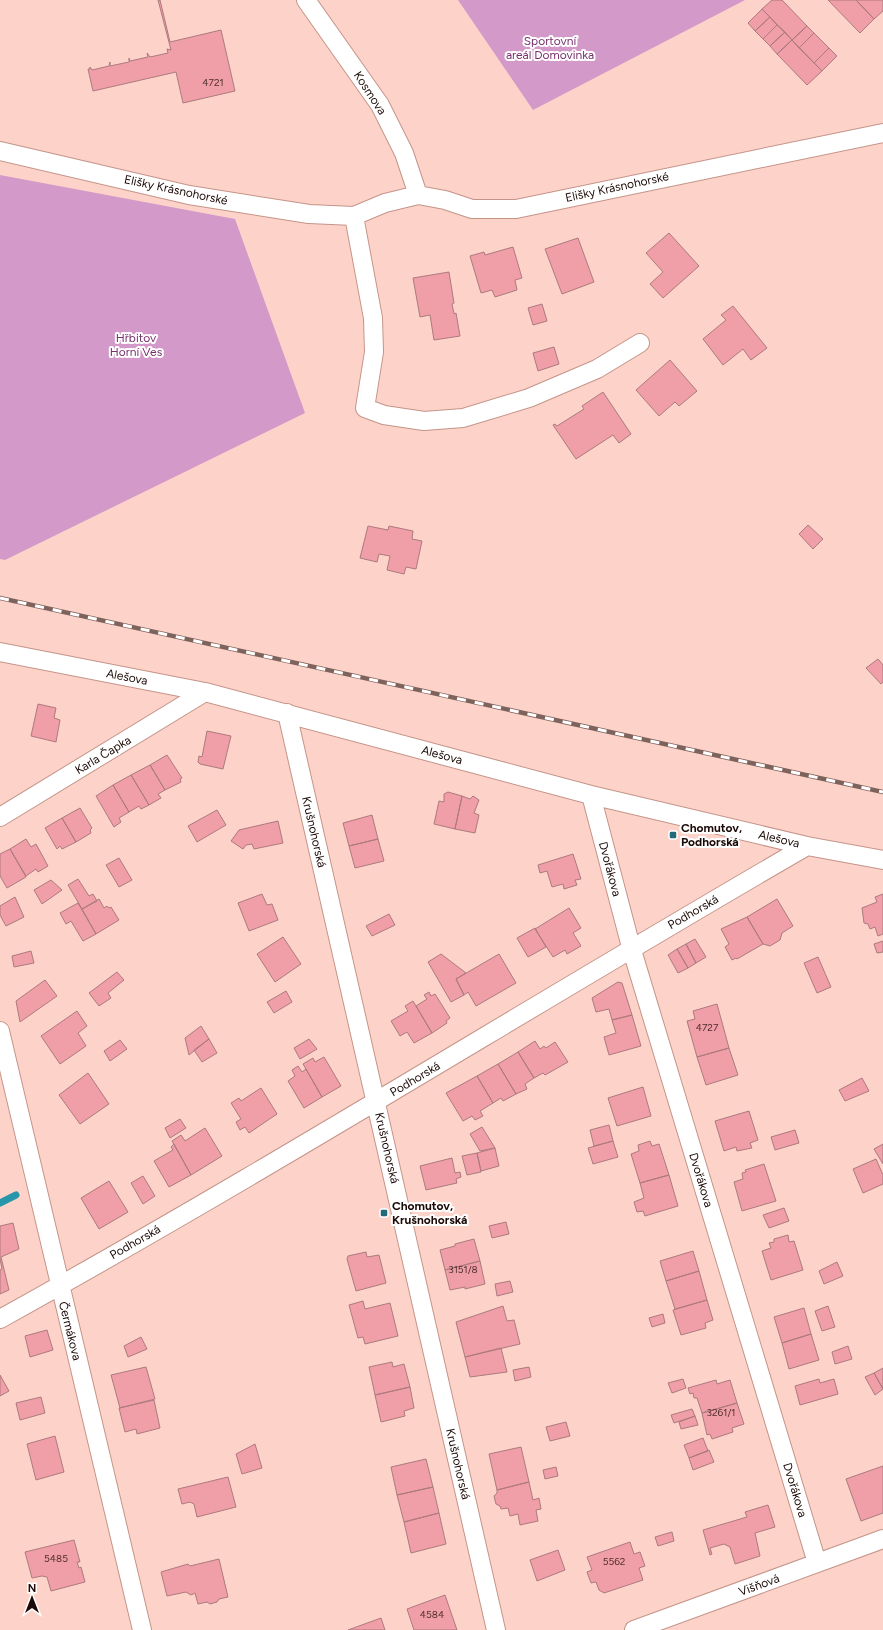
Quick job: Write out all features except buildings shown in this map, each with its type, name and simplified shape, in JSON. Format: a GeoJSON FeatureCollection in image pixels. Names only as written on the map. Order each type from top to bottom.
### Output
{"type":"FeatureCollection","features":[{"type":"Feature","properties":{"kind":"street","name":"Kosmova"},"geometry":{"type":"LineString","coordinates":[[306,0],[380,106],[404,153],[418,194]]}},
{"type":"Feature","properties":{"kind":"street","name":"Elišky Krásnohorské"},"geometry":{"type":"LineString","coordinates":[[0,151],[189,194],[309,214],[354,216],[385,203],[418,194],[445,200],[472,209],[516,209],[883,133]]}},
{"type":"Feature","properties":{"kind":"street"},"geometry":{"type":"LineString","coordinates":[[354,216],[373,318],[374,352],[365,408],[384,415],[424,421],[463,418],[529,398],[597,369],[640,343]]}},
{"type":"Feature","properties":{"kind":"street","name":"Alešova"},"geometry":{"type":"LineString","coordinates":[[0,652],[205,692],[287,712],[590,795],[807,846],[883,860]]}},
{"type":"Feature","properties":{"kind":"street","name":"Karla Čapka"},"geometry":{"type":"LineString","coordinates":[[0,818],[205,692]]}},
{"type":"Feature","properties":{"kind":"street","name":"Krušnohorská"},"geometry":{"type":"LineString","coordinates":[[287,712],[496,1630]]}},
{"type":"Feature","properties":{"kind":"street","name":"Dvořákova"},"geometry":{"type":"LineString","coordinates":[[590,795],[631,947],[817,1563]]}},
{"type":"Feature","properties":{"kind":"street","name":"Podhorská"},"geometry":{"type":"LineString","coordinates":[[0,1320],[376,1102],[631,947],[807,846]]}},
{"type":"Feature","properties":{"kind":"street","name":"Čermákova"},"geometry":{"type":"LineString","coordinates":[[0,1031],[59,1287],[142,1630]]}},
{"type":"Feature","properties":{"kind":"street","name":"Višňová"},"geometry":{"type":"LineString","coordinates":[[634,1630],[883,1539]]}},
{"type":"Feature","properties":{"kind":"green space","name":"Sportovní areál Domovinka"},"geometry":{"type":"Polygon","coordinates":[[[458,0],[745,0],[533,110],[458,0]]]}},
{"type":"Feature","properties":{"kind":"green space","name":"Hřbitov Horní Ves"},"geometry":{"type":"Polygon","coordinates":[[[0,175],[235,219],[305,413],[5,560],[0,559],[0,175]]]}},
{"type":"Feature","properties":{"kind":"waterway"},"geometry":{"type":"LineString","coordinates":[[0,1203],[16,1195]]}},
{"type":"Feature","properties":{"kind":"railway"},"geometry":{"type":"LineString","coordinates":[[0,598],[883,792]]}},
{"type":"Feature","properties":{"kind":"place","name":"Chomutov, Podhorská"},"geometry":{"type":"Point","coordinates":[673,835]}},
{"type":"Feature","properties":{"kind":"place","name":"Chomutov, Krušnohorská"},"geometry":{"type":"Point","coordinates":[384,1213]}}]}
